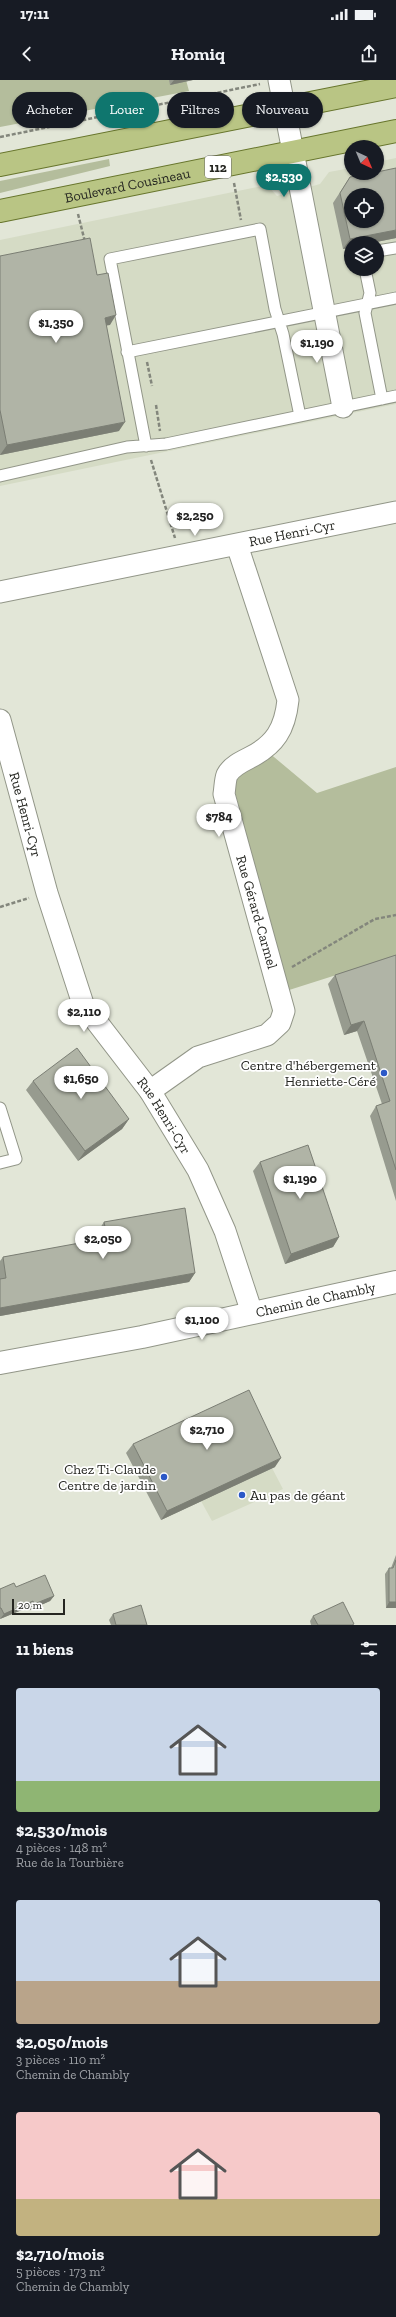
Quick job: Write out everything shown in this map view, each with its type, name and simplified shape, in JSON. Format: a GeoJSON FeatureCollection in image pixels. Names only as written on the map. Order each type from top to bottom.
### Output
{"type":"FeatureCollection","features":[{"type":"Feature","properties":{"kind":"main road"},"geometry":{"type":"LineString","coordinates":[[323,100],[396,86]]}},
{"type":"Feature","properties":{"kind":"main road"},"geometry":{"type":"LineString","coordinates":[[0,165],[242,116]]}},
{"type":"Feature","properties":{"kind":"main road","name":"Boulevard Cousineau"},"geometry":{"type":"LineString","coordinates":[[0,211],[396,131]]}},
{"type":"Feature","properties":{"kind":"street"},"geometry":{"type":"LineString","coordinates":[[272,82],[277,92]]}},
{"type":"Feature","properties":{"kind":"street"},"geometry":{"type":"LineString","coordinates":[[288,128],[342,407]]}},
{"type":"Feature","properties":{"kind":"street","name":"Rue Henri-Cyr"},"geometry":{"type":"LineString","coordinates":[[0,592],[396,512]]}},
{"type":"Feature","properties":{"kind":"street","name":"Rue Gérard-Carmel"},"geometry":{"type":"LineString","coordinates":[[150,1091],[198,1057],[267,1035],[280,1024],[284,1011],[224,794],[227,775],[237,764],[259,753],[278,736],[286,720],[288,700],[237,545]]}},
{"type":"Feature","properties":{"kind":"street","name":"Rue Henri-Cyr"},"geometry":{"type":"LineString","coordinates":[[0,720],[47,893],[83,1004],[150,1091],[198,1170],[225,1231],[252,1313]]}},
{"type":"Feature","properties":{"kind":"street","name":"Chemin de Chambly"},"geometry":{"type":"LineString","coordinates":[[0,1363],[142,1337],[396,1282]]}},
{"type":"Feature","properties":{"kind":"lane"},"geometry":{"type":"LineString","coordinates":[[146,446],[110,258],[260,229],[275,309],[300,416]]}},
{"type":"Feature","properties":{"kind":"lane"},"geometry":{"type":"LineString","coordinates":[[384,250],[396,248]]}},
{"type":"Feature","properties":{"kind":"lane"},"geometry":{"type":"LineString","coordinates":[[366,276],[370,293],[365,314],[382,399]]}},
{"type":"Feature","properties":{"kind":"lane"},"geometry":{"type":"LineString","coordinates":[[127,352],[396,298]]}},
{"type":"Feature","properties":{"kind":"lane"},"geometry":{"type":"LineString","coordinates":[[0,476],[127,447],[166,444],[396,396]]}},
{"type":"Feature","properties":{"kind":"lane"},"geometry":{"type":"LineString","coordinates":[[0,1108],[16,1159],[0,1163]]}},
{"type":"Feature","properties":{"kind":"path"},"geometry":{"type":"LineString","coordinates":[[0,137],[272,82]]}},
{"type":"Feature","properties":{"kind":"path"},"geometry":{"type":"LineString","coordinates":[[234,181],[239,208]]}},
{"type":"Feature","properties":{"kind":"path"},"geometry":{"type":"LineString","coordinates":[[78,212],[87,249]]}},
{"type":"Feature","properties":{"kind":"path"},"geometry":{"type":"LineString","coordinates":[[147,358],[152,386]]}},
{"type":"Feature","properties":{"kind":"path"},"geometry":{"type":"LineString","coordinates":[[156,405],[160,431]]}},
{"type":"Feature","properties":{"kind":"path"},"geometry":{"type":"LineString","coordinates":[[151,460],[177,544]]}},
{"type":"Feature","properties":{"kind":"path"},"geometry":{"type":"LineString","coordinates":[[0,907],[47,893]]}},
{"type":"Feature","properties":{"kind":"path"},"geometry":{"type":"LineString","coordinates":[[275,977],[375,919],[396,915]]}},
{"type":"Feature","properties":{"kind":"shaded area"},"geometry":{"type":"Polygon","coordinates":[[[0,80],[186,80],[189,91],[167,92],[167,95],[159,97],[159,92],[95,92],[95,109],[87,110],[87,92],[12,92],[12,125],[0,127],[0,80]]]}},
{"type":"Feature","properties":{"kind":"shaded area"},"geometry":{"type":"Polygon","coordinates":[[[396,158],[396,404],[0,486],[0,240],[267,185],[277,196],[320,184],[329,172],[344,169],[344,180],[384,180],[384,161],[396,158]]]}},
{"type":"Feature","properties":{"kind":"shaded area"},"geometry":{"type":"Polygon","coordinates":[[[109,159],[110,166],[0,193],[0,181],[109,159]]]}},
{"type":"Feature","properties":{"kind":"shaded area"},"geometry":{"type":"Polygon","coordinates":[[[268,752],[317,793],[396,767],[396,956],[286,991],[231,776],[268,752]]]}},
{"type":"Feature","properties":{"kind":"shaded area","name":"Au pas de géant"},"geometry":{"type":"Polygon","coordinates":[[[272,1468],[283,1489],[212,1521],[201,1501],[272,1468]]]}},
{"type":"Feature","properties":{"kind":"building"},"geometry":{"type":"Polygon","coordinates":[[[396,168],[396,230],[365,236],[349,236],[348,228],[384,228],[384,188],[344,188],[344,211],[340,193],[348,180],[384,180],[384,171],[396,168]]]}},
{"type":"Feature","properties":{"kind":"building"},"geometry":{"type":"Polygon","coordinates":[[[90,238],[97,275],[108,273],[116,315],[105,318],[125,422],[7,445],[0,410],[0,256],[90,238]]]}},
{"type":"Feature","properties":{"kind":"building","name":"Centre d'hébergement Henriette-Céré"},"geometry":{"type":"Polygon","coordinates":[[[396,955],[396,1170],[376,1106],[390,1101],[364,1021],[351,1025],[335,975],[396,955]]]}},
{"type":"Feature","properties":{"kind":"building"},"geometry":{"type":"Polygon","coordinates":[[[77,1048],[129,1119],[85,1151],[33,1081],[77,1048]]]}},
{"type":"Feature","properties":{"kind":"building"},"geometry":{"type":"Polygon","coordinates":[[[308,1145],[339,1237],[291,1254],[260,1162],[308,1145]]]}},
{"type":"Feature","properties":{"kind":"building"},"geometry":{"type":"Polygon","coordinates":[[[185,1208],[195,1273],[0,1308],[0,1279],[6,1278],[3,1257],[85,1242],[85,1239],[107,1236],[104,1222],[185,1208]]]}},
{"type":"Feature","properties":{"kind":"building"},"geometry":{"type":"Polygon","coordinates":[[[249,1390],[281,1458],[167,1511],[133,1444],[249,1390]]]}},
{"type":"Feature","properties":{"kind":"building"},"geometry":{"type":"Polygon","coordinates":[[[396,1560],[396,1602],[389,1602],[389,1568],[393,1568],[396,1560]]]}},
{"type":"Feature","properties":{"kind":"building"},"geometry":{"type":"Polygon","coordinates":[[[45,1575],[54,1596],[34,1604],[33,1601],[4,1614],[0,1608],[0,1589],[14,1583],[16,1587],[45,1575]]]}},
{"type":"Feature","properties":{"kind":"building"},"geometry":{"type":"Polygon","coordinates":[[[343,1602],[354,1624],[318,1625],[313,1616],[343,1602]]]}},
{"type":"Feature","properties":{"kind":"building"},"geometry":{"type":"Polygon","coordinates":[[[141,1605],[147,1625],[116,1625],[113,1614],[141,1605]]]}},
{"type":"Feature","properties":{"kind":"place","name":"Centre d'hébergement Henriette-Céré"},"geometry":{"type":"Point","coordinates":[384,1073]}},
{"type":"Feature","properties":{"kind":"place","name":"Chez Ti-Claude Centre de jardin"},"geometry":{"type":"Point","coordinates":[164,1477]}},
{"type":"Feature","properties":{"kind":"place","name":"Au pas de géant"},"geometry":{"type":"Point","coordinates":[242,1495]}}]}
